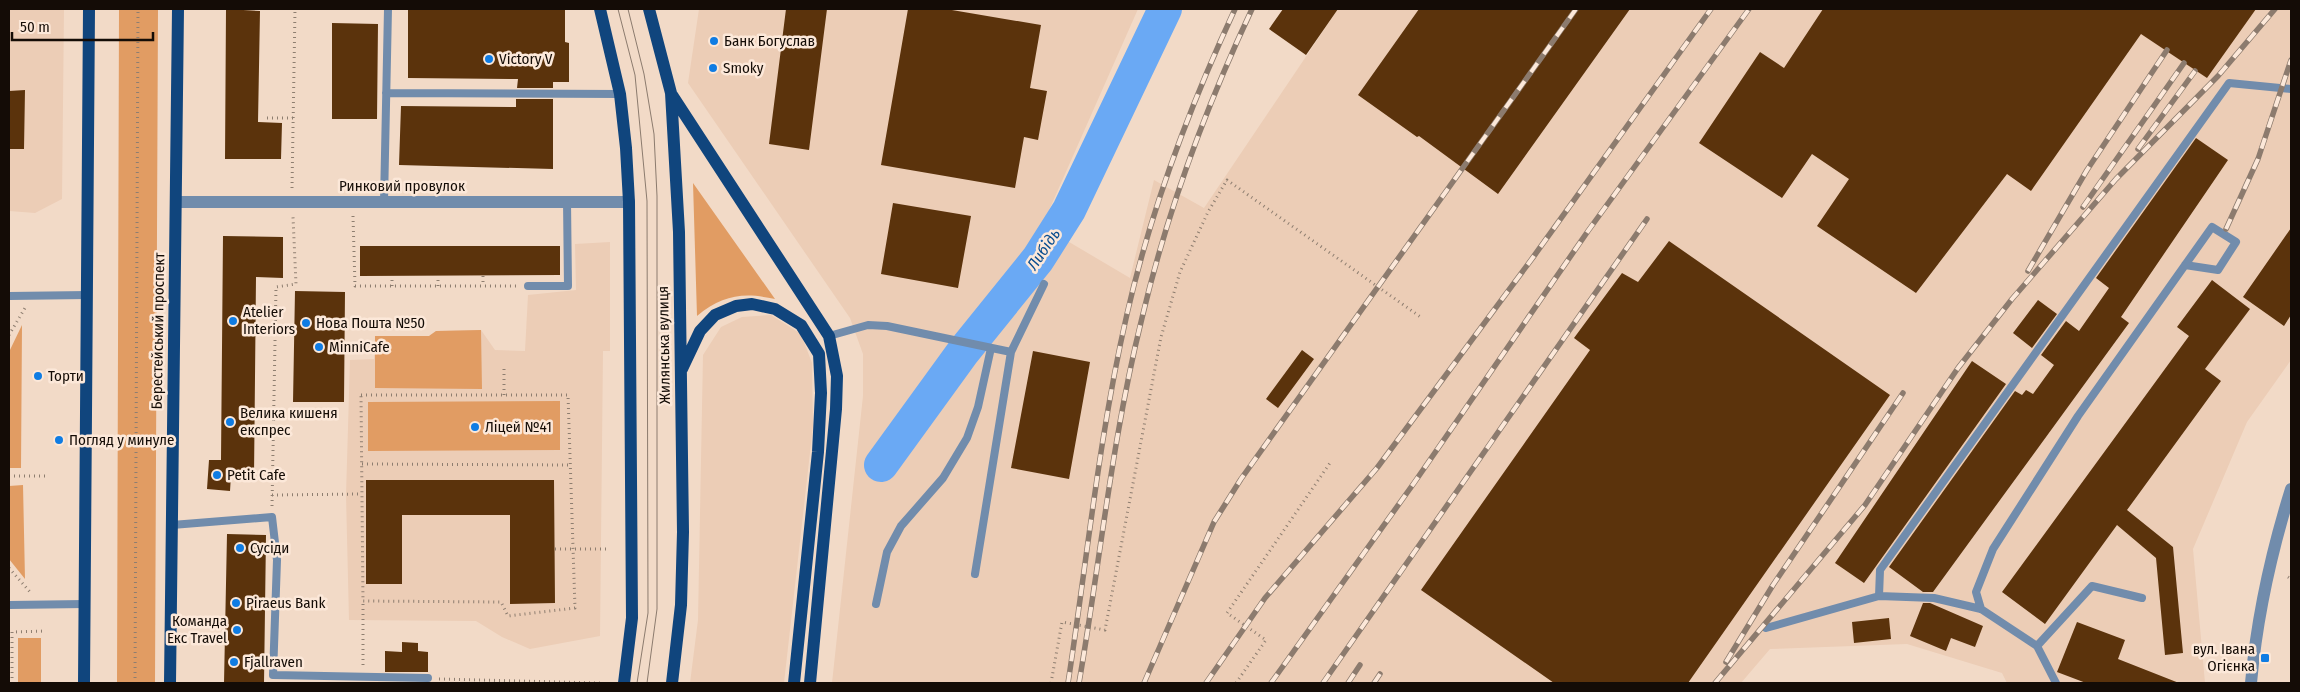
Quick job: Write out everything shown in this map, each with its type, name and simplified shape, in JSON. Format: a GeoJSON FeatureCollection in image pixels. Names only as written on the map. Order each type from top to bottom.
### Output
{"type":"FeatureCollection","features":[{"type":"Feature","properties":{"kind":"main road"},"geometry":{"type":"LineString","coordinates":[[84,683],[88,295],[88,9]]}},
{"type":"Feature","properties":{"kind":"main road","name":"Берестейський проспект"},"geometry":{"type":"LineString","coordinates":[[170,683],[178,9]]}},
{"type":"Feature","properties":{"kind":"main road"},"geometry":{"type":"LineString","coordinates":[[600,9],[620,94],[629,202],[632,618],[624,683]]}},
{"type":"Feature","properties":{"kind":"main road","name":"Жилянська вулиця"},"geometry":{"type":"LineString","coordinates":[[649,9],[671,93],[679,232],[681,605],[672,683]]}},
{"type":"Feature","properties":{"kind":"main road"},"geometry":{"type":"LineString","coordinates":[[671,93],[829,336],[837,376],[836,409],[810,683]]}},
{"type":"Feature","properties":{"kind":"main road"},"geometry":{"type":"LineString","coordinates":[[680,373],[700,331],[715,315],[736,306],[752,304],[775,309],[801,325],[819,354],[822,393],[818,452],[794,683]]}},
{"type":"Feature","properties":{"kind":"street","name":"Ринковий провулок"},"geometry":{"type":"LineString","coordinates":[[176,202],[629,202]]}},
{"type":"Feature","properties":{"kind":"street"},"geometry":{"type":"LineString","coordinates":[[2251,683],[2256,628],[2273,546],[2291,489]]}},
{"type":"Feature","properties":{"kind":"lane"},"geometry":{"type":"LineString","coordinates":[[384,202],[388,9]]}},
{"type":"Feature","properties":{"kind":"lane"},"geometry":{"type":"LineString","coordinates":[[1879,596],[1880,570],[2229,83],[2291,90]]}},
{"type":"Feature","properties":{"kind":"lane"},"geometry":{"type":"LineString","coordinates":[[386,93],[620,94]]}},
{"type":"Feature","properties":{"kind":"lane"},"geometry":{"type":"LineString","coordinates":[[528,286],[568,286],[567,201]]}},
{"type":"Feature","properties":{"kind":"lane"},"geometry":{"type":"LineString","coordinates":[[1981,609],[1976,592],[1993,550],[2078,416],[2185,265],[2212,227],[2236,242],[2218,270],[2185,265]]}},
{"type":"Feature","properties":{"kind":"lane"},"geometry":{"type":"LineString","coordinates":[[975,574],[1010,352],[1044,284]]}},
{"type":"Feature","properties":{"kind":"lane"},"geometry":{"type":"LineString","coordinates":[[9,296],[88,295]]}},
{"type":"Feature","properties":{"kind":"lane"},"geometry":{"type":"LineString","coordinates":[[829,336],[868,325],[887,326],[1010,352]]}},
{"type":"Feature","properties":{"kind":"lane"},"geometry":{"type":"LineString","coordinates":[[876,604],[887,552],[901,526],[942,478],[967,438],[978,407],[991,348]]}},
{"type":"Feature","properties":{"kind":"lane"},"geometry":{"type":"LineString","coordinates":[[172,525],[272,518],[277,560],[274,675],[428,678]]}},
{"type":"Feature","properties":{"kind":"lane"},"geometry":{"type":"LineString","coordinates":[[2037,646],[2092,586],[2142,598]]}},
{"type":"Feature","properties":{"kind":"lane"},"geometry":{"type":"LineString","coordinates":[[1766,628],[1879,596],[1934,598],[1981,609],[2037,646],[2056,683]]}},
{"type":"Feature","properties":{"kind":"lane"},"geometry":{"type":"LineString","coordinates":[[9,605],[85,604]]}},
{"type":"Feature","properties":{"kind":"path"},"geometry":{"type":"LineString","coordinates":[[135,683],[138,9]]}},
{"type":"Feature","properties":{"kind":"path"},"geometry":{"type":"LineString","coordinates":[[272,518],[276,287],[296,284],[292,202],[295,9]]}},
{"type":"Feature","properties":{"kind":"path"},"geometry":{"type":"LineString","coordinates":[[267,118],[293,118]]}},
{"type":"Feature","properties":{"kind":"path"},"geometry":{"type":"LineString","coordinates":[[1051,683],[1062,622],[1105,630],[1161,337],[1180,272],[1208,212],[1227,180],[1422,318]]}},
{"type":"Feature","properties":{"kind":"path"},"geometry":{"type":"LineString","coordinates":[[353,202],[355,286],[528,286]]}},
{"type":"Feature","properties":{"kind":"path"},"geometry":{"type":"LineString","coordinates":[[392,276],[392,286]]}},
{"type":"Feature","properties":{"kind":"path"},"geometry":{"type":"LineString","coordinates":[[438,276],[438,286]]}},
{"type":"Feature","properties":{"kind":"path"},"geometry":{"type":"LineString","coordinates":[[483,276],[483,286]]}},
{"type":"Feature","properties":{"kind":"path"},"geometry":{"type":"LineString","coordinates":[[9,335],[28,303]]}},
{"type":"Feature","properties":{"kind":"path"},"geometry":{"type":"LineString","coordinates":[[504,369],[504,395]]}},
{"type":"Feature","properties":{"kind":"path"},"geometry":{"type":"LineString","coordinates":[[363,601],[501,602],[508,616],[575,608],[568,395],[361,395],[363,677]]}},
{"type":"Feature","properties":{"kind":"path"},"geometry":{"type":"LineString","coordinates":[[1236,683],[1266,640],[1227,613],[1330,463]]}},
{"type":"Feature","properties":{"kind":"path"},"geometry":{"type":"LineString","coordinates":[[362,464],[571,464]]}},
{"type":"Feature","properties":{"kind":"path"},"geometry":{"type":"LineString","coordinates":[[9,476],[46,476]]}},
{"type":"Feature","properties":{"kind":"path"},"geometry":{"type":"LineString","coordinates":[[272,495],[362,494]]}},
{"type":"Feature","properties":{"kind":"path"},"geometry":{"type":"LineString","coordinates":[[555,549],[608,549]]}},
{"type":"Feature","properties":{"kind":"path"},"geometry":{"type":"LineString","coordinates":[[9,568],[30,592]]}},
{"type":"Feature","properties":{"kind":"path"},"geometry":{"type":"LineString","coordinates":[[12,683],[12,632],[46,631]]}},
{"type":"Feature","properties":{"kind":"path"},"geometry":{"type":"LineString","coordinates":[[428,678],[600,683]]}},
{"type":"Feature","properties":{"kind":"shaded area"},"geometry":{"type":"Polygon","coordinates":[[[9,9],[64,9],[62,199],[35,213],[9,211],[9,9]]]}},
{"type":"Feature","properties":{"kind":"shaded area"},"geometry":{"type":"Polygon","coordinates":[[[119,9],[158,9],[155,683],[117,683],[119,9]]]}},
{"type":"Feature","properties":{"kind":"shaded area"},"geometry":{"type":"Polygon","coordinates":[[[699,9],[1138,9],[1042,226],[1130,278],[1154,180],[1204,208],[1338,9],[2291,9],[2291,360],[2247,422],[2193,549],[2205,683],[2007,683],[2002,673],[1907,644],[1770,649],[1741,683],[832,683],[863,396],[863,354],[850,318],[688,83],[699,9]]]}},
{"type":"Feature","properties":{"kind":"shaded area"},"geometry":{"type":"Polygon","coordinates":[[[693,183],[775,299],[753,296],[734,297],[716,304],[697,316],[693,183]]]}},
{"type":"Feature","properties":{"kind":"shaded area","name":"Ліцей №41"},"geometry":{"type":"Polygon","coordinates":[[[610,242],[610,351],[603,351],[600,636],[530,649],[502,637],[476,621],[349,620],[346,495],[350,360],[374,359],[375,336],[429,336],[436,331],[481,330],[495,350],[525,351],[528,295],[576,290],[575,244],[610,242]]]}},
{"type":"Feature","properties":{"kind":"shaded area"},"geometry":{"type":"Polygon","coordinates":[[[771,315],[801,334],[812,363],[813,426],[784,683],[690,683],[698,620],[703,355],[721,327],[742,317],[771,315]]]}},
{"type":"Feature","properties":{"kind":"shaded area"},"geometry":{"type":"Polygon","coordinates":[[[22,325],[21,468],[9,468],[9,352],[22,325]]]}},
{"type":"Feature","properties":{"kind":"shaded area"},"geometry":{"type":"Polygon","coordinates":[[[481,330],[482,389],[375,388],[375,336],[429,336],[436,331],[481,330]]]}},
{"type":"Feature","properties":{"kind":"shaded area"},"geometry":{"type":"Polygon","coordinates":[[[560,401],[560,450],[368,451],[368,402],[560,401]]]}},
{"type":"Feature","properties":{"kind":"shaded area"},"geometry":{"type":"Polygon","coordinates":[[[23,485],[25,579],[9,559],[9,486],[23,485]]]}},
{"type":"Feature","properties":{"kind":"shaded area"},"geometry":{"type":"Polygon","coordinates":[[[18,638],[41,638],[41,683],[18,683],[18,638]]]}},
{"type":"Feature","properties":{"kind":"building"},"geometry":{"type":"Polygon","coordinates":[[[226,9],[260,11],[258,122],[282,123],[281,159],[225,159],[226,9]]]}},
{"type":"Feature","properties":{"kind":"building","name":"Victory V"},"geometry":{"type":"Polygon","coordinates":[[[408,9],[565,9],[565,42],[569,43],[569,82],[553,82],[553,88],[517,88],[518,79],[408,78],[408,9]]]}},
{"type":"Feature","properties":{"kind":"building"},"geometry":{"type":"Polygon","coordinates":[[[786,9],[827,9],[809,150],[769,144],[786,9]]]}},
{"type":"Feature","properties":{"kind":"building"},"geometry":{"type":"Polygon","coordinates":[[[908,9],[946,9],[1041,25],[1030,88],[1047,91],[1038,140],[1024,137],[1015,188],[881,165],[908,9]]]}},
{"type":"Feature","properties":{"kind":"building"},"geometry":{"type":"Polygon","coordinates":[[[1283,9],[1338,9],[1306,55],[1269,29],[1283,9]]]}},
{"type":"Feature","properties":{"kind":"building"},"geometry":{"type":"Polygon","coordinates":[[[1419,9],[1630,9],[1498,194],[1419,136],[1417,137],[1358,95],[1419,9]]]}},
{"type":"Feature","properties":{"kind":"building"},"geometry":{"type":"Polygon","coordinates":[[[1823,9],[2256,9],[2207,78],[2141,34],[2031,191],[2007,174],[1916,293],[1817,226],[1849,179],[1812,154],[1782,198],[1699,143],[1760,52],[1784,68],[1823,9]]]}},
{"type":"Feature","properties":{"kind":"building"},"geometry":{"type":"Polygon","coordinates":[[[332,23],[378,24],[377,119],[332,119],[332,23]]]}},
{"type":"Feature","properties":{"kind":"building"},"geometry":{"type":"Polygon","coordinates":[[[25,90],[24,149],[9,149],[9,91],[25,90]]]}},
{"type":"Feature","properties":{"kind":"building"},"geometry":{"type":"Polygon","coordinates":[[[516,99],[553,99],[553,169],[399,165],[401,106],[516,107],[516,99]]]}},
{"type":"Feature","properties":{"kind":"building"},"geometry":{"type":"Polygon","coordinates":[[[2196,138],[2228,160],[2121,317],[2129,323],[1933,592],[1923,592],[1889,567],[2015,391],[2022,395],[2026,390],[2033,394],[2054,365],[2041,355],[2066,321],[2079,331],[2109,288],[2096,278],[2196,138]]]}},
{"type":"Feature","properties":{"kind":"building"},"geometry":{"type":"Polygon","coordinates":[[[893,203],[971,216],[958,288],[881,274],[893,203]]]}},
{"type":"Feature","properties":{"kind":"building"},"geometry":{"type":"Polygon","coordinates":[[[2291,228],[2291,315],[2284,326],[2243,297],[2291,228]]]}},
{"type":"Feature","properties":{"kind":"building"},"geometry":{"type":"Polygon","coordinates":[[[223,236],[283,237],[283,278],[256,277],[254,476],[231,475],[230,491],[207,489],[209,460],[221,460],[223,236]]]}},
{"type":"Feature","properties":{"kind":"building"},"geometry":{"type":"Polygon","coordinates":[[[1669,241],[1890,395],[1688,683],[1554,683],[1421,590],[1590,350],[1574,338],[1622,273],[1638,282],[1669,241]]]}},
{"type":"Feature","properties":{"kind":"building"},"geometry":{"type":"Polygon","coordinates":[[[360,246],[560,246],[560,275],[360,276],[360,246]]]}},
{"type":"Feature","properties":{"kind":"building"},"geometry":{"type":"Polygon","coordinates":[[[2212,280],[2250,309],[2205,369],[2221,381],[2127,510],[2173,547],[2183,653],[2165,655],[2156,558],[2117,525],[2045,624],[2002,592],[2189,336],[2177,327],[2212,280]]]}},
{"type":"Feature","properties":{"kind":"building","name":"MinniCafe"},"geometry":{"type":"Polygon","coordinates":[[[295,291],[345,292],[344,402],[293,402],[295,291]]]}},
{"type":"Feature","properties":{"kind":"building"},"geometry":{"type":"Polygon","coordinates":[[[2038,300],[2057,314],[2032,348],[2013,333],[2038,300]]]}},
{"type":"Feature","properties":{"kind":"building"},"geometry":{"type":"Polygon","coordinates":[[[1302,350],[1314,359],[1278,408],[1266,399],[1302,350]]]}},
{"type":"Feature","properties":{"kind":"building"},"geometry":{"type":"Polygon","coordinates":[[[1033,351],[1090,362],[1069,479],[1011,468],[1033,351]]]}},
{"type":"Feature","properties":{"kind":"building"},"geometry":{"type":"Polygon","coordinates":[[[1972,361],[2006,384],[1864,583],[1835,563],[1972,361]]]}},
{"type":"Feature","properties":{"kind":"building"},"geometry":{"type":"Polygon","coordinates":[[[366,480],[554,480],[555,603],[510,604],[510,515],[402,515],[402,584],[366,584],[366,480]]]}},
{"type":"Feature","properties":{"kind":"building"},"geometry":{"type":"Polygon","coordinates":[[[227,534],[266,535],[264,683],[224,683],[227,534]]]}},
{"type":"Feature","properties":{"kind":"building"},"geometry":{"type":"Polygon","coordinates":[[[1923,603],[1930,603],[1983,626],[1975,647],[1951,638],[1946,651],[1910,636],[1923,603]]]}},
{"type":"Feature","properties":{"kind":"building"},"geometry":{"type":"Polygon","coordinates":[[[1889,618],[1891,639],[1854,643],[1852,622],[1889,618]]]}},
{"type":"Feature","properties":{"kind":"building"},"geometry":{"type":"Polygon","coordinates":[[[2077,622],[2125,640],[2118,659],[2179,683],[2086,683],[2057,672],[2077,622]]]}},
{"type":"Feature","properties":{"kind":"building"},"geometry":{"type":"Polygon","coordinates":[[[402,642],[418,643],[418,651],[428,652],[428,672],[385,672],[385,651],[402,652],[402,642]]]}},
{"type":"Feature","properties":{"kind":"waterway","name":"Либідь"},"geometry":{"type":"LineString","coordinates":[[881,465],[963,352],[1038,259],[1069,210],[1165,9]]}},
{"type":"Feature","properties":{"kind":"tram line"},"geometry":{"type":"LineString","coordinates":[[618,9],[635,75],[647,201],[648,613],[637,683]]}},
{"type":"Feature","properties":{"kind":"tram line"},"geometry":{"type":"LineString","coordinates":[[628,9],[644,74],[654,134],[657,196],[657,609],[647,683]]}},
{"type":"Feature","properties":{"kind":"railway"},"geometry":{"type":"LineString","coordinates":[[1068,683],[1094,498],[1117,360],[1127,314],[1148,236],[1173,158],[1187,120],[1235,9]]}},
{"type":"Feature","properties":{"kind":"railway"},"geometry":{"type":"LineString","coordinates":[[1079,683],[1122,409],[1152,278],[1189,160],[1219,84],[1252,9]]}},
{"type":"Feature","properties":{"kind":"railway"},"geometry":{"type":"LineString","coordinates":[[1144,683],[1214,522],[1241,479],[1576,9]]}},
{"type":"Feature","properties":{"kind":"railway"},"geometry":{"type":"LineString","coordinates":[[1206,683],[1265,598],[1377,468],[1534,256],[1711,9]]}},
{"type":"Feature","properties":{"kind":"railway"},"geometry":{"type":"LineString","coordinates":[[1271,683],[1414,483],[1588,231],[1749,9]]}},
{"type":"Feature","properties":{"kind":"railway"},"geometry":{"type":"LineString","coordinates":[[1715,683],[1865,505],[1958,368],[2012,299],[2116,179],[2218,76],[2275,9]]}},
{"type":"Feature","properties":{"kind":"railway"},"geometry":{"type":"LineString","coordinates":[[2028,271],[2087,170],[2167,50]]}},
{"type":"Feature","properties":{"kind":"railway"},"geometry":{"type":"LineString","coordinates":[[2226,229],[2258,159],[2291,60]]}},
{"type":"Feature","properties":{"kind":"railway"},"geometry":{"type":"LineString","coordinates":[[2083,207],[2184,63]]}},
{"type":"Feature","properties":{"kind":"railway"},"geometry":{"type":"LineString","coordinates":[[2138,149],[2195,71]]}},
{"type":"Feature","properties":{"kind":"railway"},"geometry":{"type":"LineString","coordinates":[[1323,683],[1647,219]]}},
{"type":"Feature","properties":{"kind":"railway"},"geometry":{"type":"LineString","coordinates":[[1726,662],[1773,585],[1903,393]]}},
{"type":"Feature","properties":{"kind":"railway"},"geometry":{"type":"LineString","coordinates":[[1348,683],[1360,665]]}},
{"type":"Feature","properties":{"kind":"railway"},"geometry":{"type":"LineString","coordinates":[[1374,683],[1380,674]]}},
{"type":"Feature","properties":{"kind":"place","name":"Банк Богуслав"},"geometry":{"type":"Point","coordinates":[714,41]}},
{"type":"Feature","properties":{"kind":"place","name":"Victory V"},"geometry":{"type":"Point","coordinates":[489,59]}},
{"type":"Feature","properties":{"kind":"place","name":"Smoky"},"geometry":{"type":"Point","coordinates":[713,68]}},
{"type":"Feature","properties":{"kind":"place","name":"Atelier Interiors"},"geometry":{"type":"Point","coordinates":[233,321]}},
{"type":"Feature","properties":{"kind":"place","name":"Нова Пошта №50"},"geometry":{"type":"Point","coordinates":[306,323]}},
{"type":"Feature","properties":{"kind":"place","name":"MinniCafe"},"geometry":{"type":"Point","coordinates":[319,347]}},
{"type":"Feature","properties":{"kind":"place","name":"Торти"},"geometry":{"type":"Point","coordinates":[38,376]}},
{"type":"Feature","properties":{"kind":"place","name":"Велика кишеня експрес"},"geometry":{"type":"Point","coordinates":[230,422]}},
{"type":"Feature","properties":{"kind":"place","name":"Ліцей №41"},"geometry":{"type":"Point","coordinates":[475,427]}},
{"type":"Feature","properties":{"kind":"place","name":"Погляд у минуле"},"geometry":{"type":"Point","coordinates":[59,440]}},
{"type":"Feature","properties":{"kind":"place","name":"Petit Cafe"},"geometry":{"type":"Point","coordinates":[217,475]}},
{"type":"Feature","properties":{"kind":"place","name":"Сусіди"},"geometry":{"type":"Point","coordinates":[240,548]}},
{"type":"Feature","properties":{"kind":"place","name":"Piraeus Bank"},"geometry":{"type":"Point","coordinates":[236,603]}},
{"type":"Feature","properties":{"kind":"place","name":"Команда Екс Travel"},"geometry":{"type":"Point","coordinates":[237,630]}},
{"type":"Feature","properties":{"kind":"place","name":"вул. Івана Огієнка"},"geometry":{"type":"Point","coordinates":[2265,658]}},
{"type":"Feature","properties":{"kind":"place","name":"Fjallraven"},"geometry":{"type":"Point","coordinates":[234,662]}}]}
